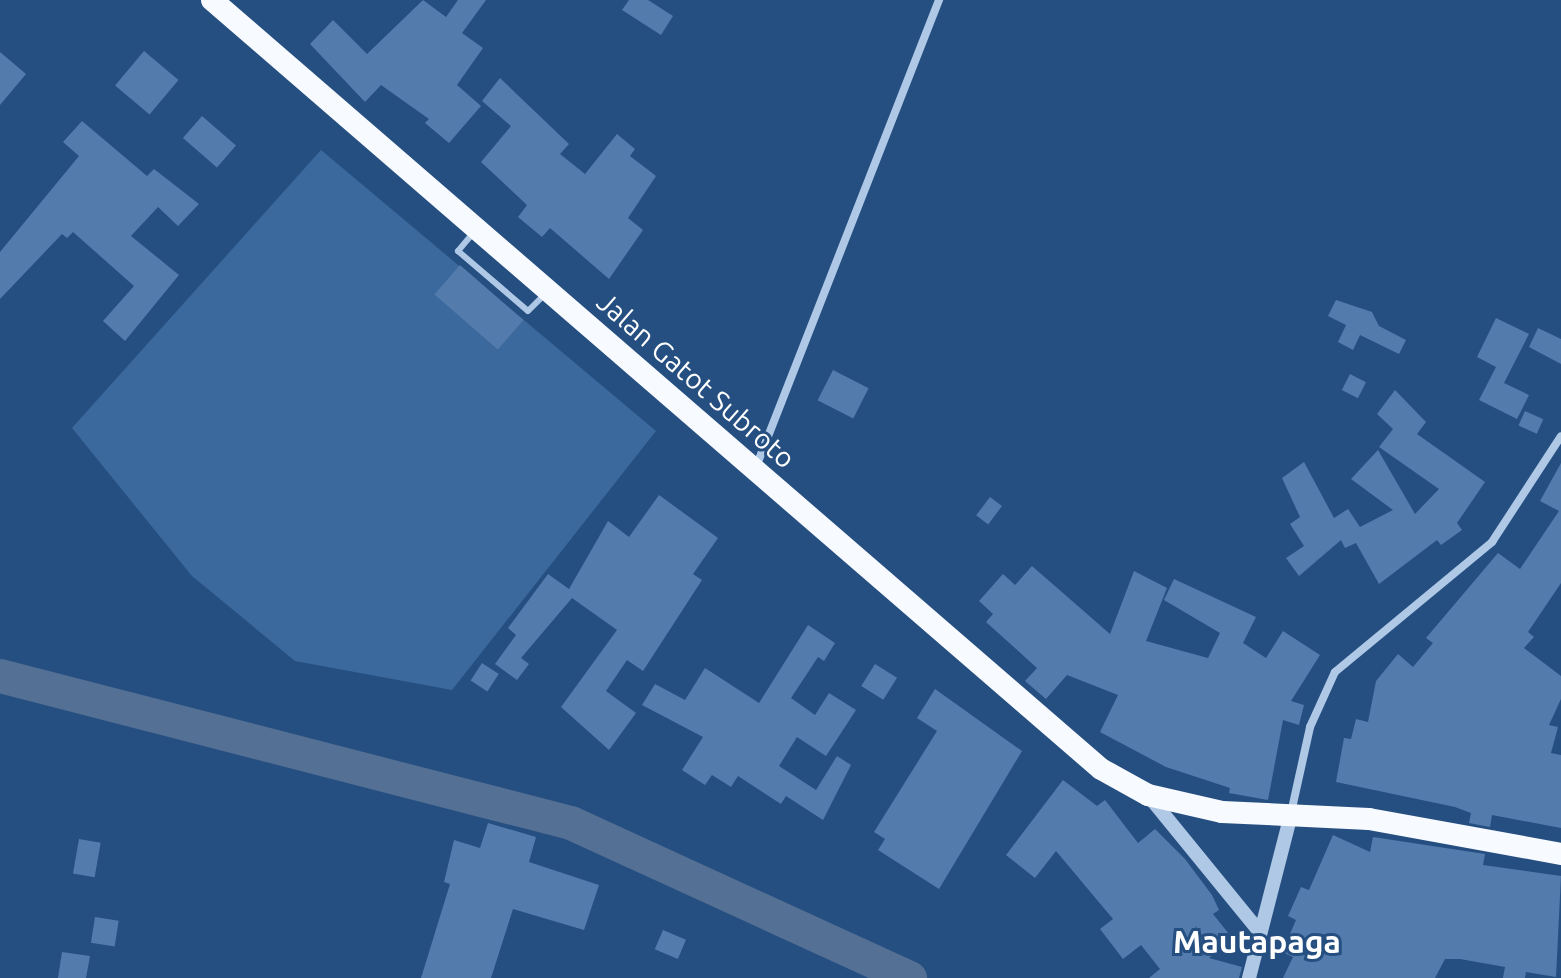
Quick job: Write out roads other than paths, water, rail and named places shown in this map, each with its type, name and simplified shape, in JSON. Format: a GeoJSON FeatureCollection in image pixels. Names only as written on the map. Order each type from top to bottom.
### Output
{"type":"FeatureCollection","features":[{"type":"Feature","properties":{"kind":"highway","name":"Jalan Gatot Subroto"},"geometry":{"type":"LineString","coordinates":[[212,0],[1068,742],[1148,795]]}},
{"type":"Feature","properties":{"kind":"highway"},"geometry":{"type":"LineString","coordinates":[[1148,795],[1290,818],[1448,829],[1561,854]]}},
{"type":"Feature","properties":{"kind":"street"},"geometry":{"type":"LineString","coordinates":[[755,471],[939,0]]}},
{"type":"Feature","properties":{"kind":"street"},"geometry":{"type":"LineString","coordinates":[[1249,978],[1310,727],[1335,672],[1492,542],[1561,436]]}},
{"type":"Feature","properties":{"kind":"street"},"geometry":{"type":"LineString","coordinates":[[1148,795],[1259,931]]}},
{"type":"Feature","properties":{"kind":"waterway"},"geometry":{"type":"LineString","coordinates":[[0,676],[571,823],[910,978]]}},
{"type":"Feature","properties":{"kind":"district","name":"Mautapaga"},"geometry":{"type":"Point","coordinates":[1257,941]}}]}
